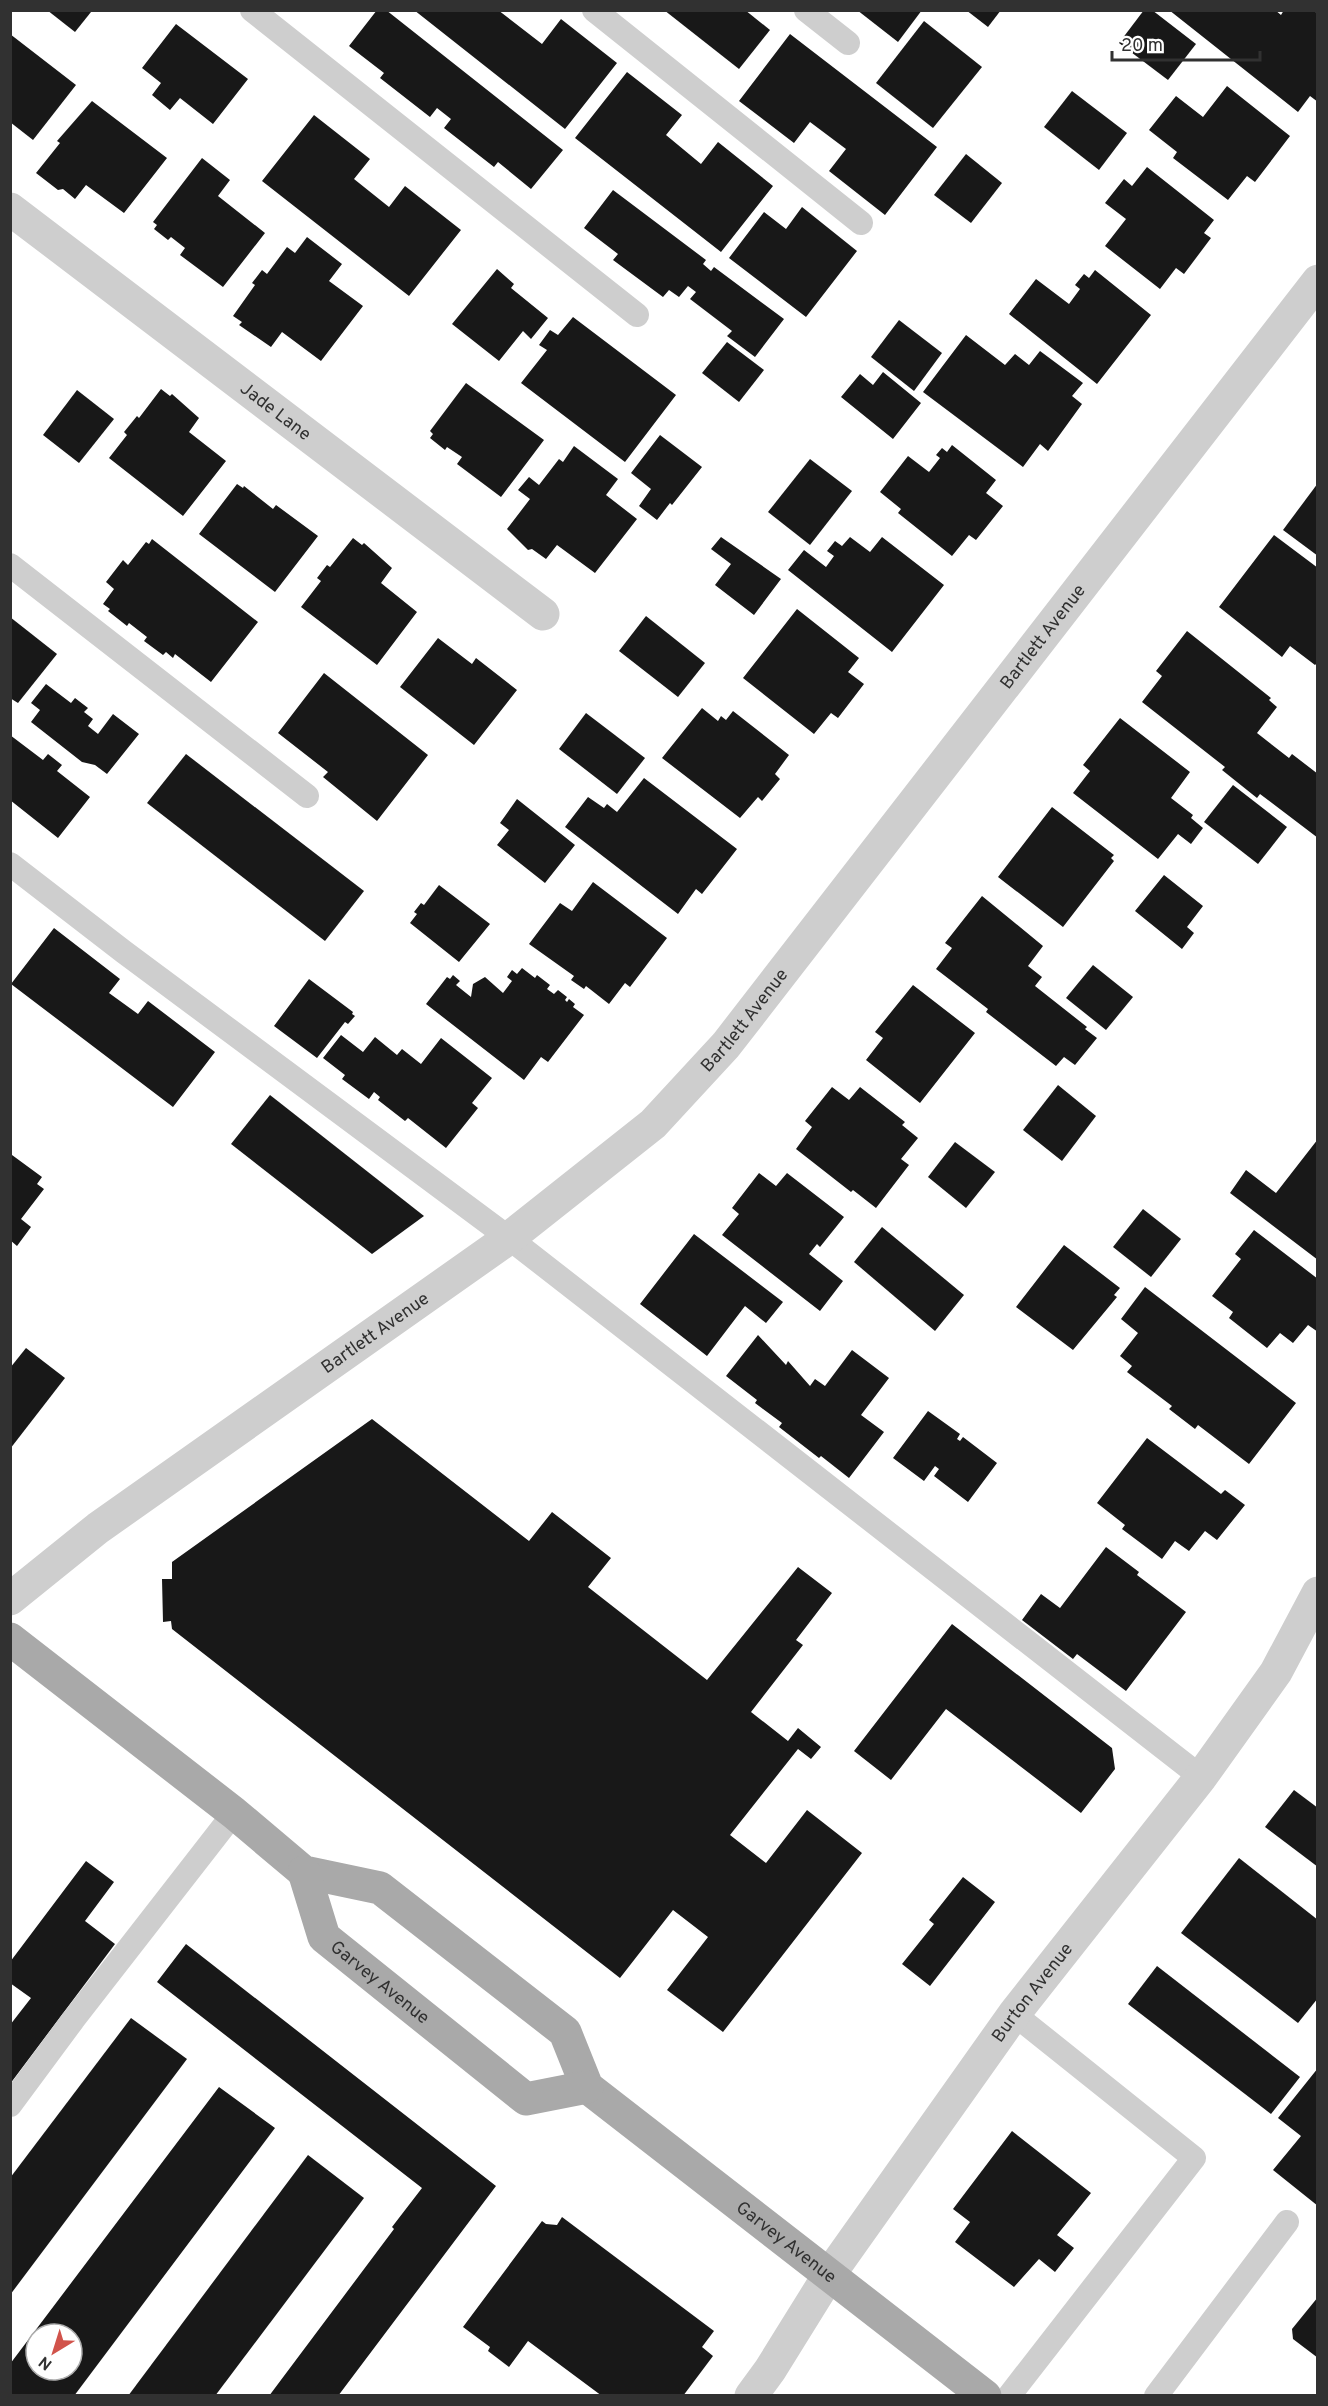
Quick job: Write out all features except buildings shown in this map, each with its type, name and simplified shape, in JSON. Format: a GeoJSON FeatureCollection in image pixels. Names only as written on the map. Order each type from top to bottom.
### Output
{"type":"FeatureCollection","features":[{"type":"Feature","properties":{"kind":"main road"},"geometry":{"type":"LineString","coordinates":[[10,1639],[234,1813],[304,1872],[380,1888],[565,2032],[587,2087]]}},
{"type":"Feature","properties":{"kind":"main road","name":"Garvey Avenue"},"geometry":{"type":"LineString","coordinates":[[304,1872],[324,1937],[526,2098],[587,2087],[985,2396]]}},
{"type":"Feature","properties":{"kind":"street","name":"Jade Lane"},"geometry":{"type":"LineString","coordinates":[[10,209],[543,614]]}},
{"type":"Feature","properties":{"kind":"street","name":"Bartlett Avenue"},"geometry":{"type":"LineString","coordinates":[[10,1599],[98,1528],[509,1238],[653,1124],[726,1045],[1317,281]]}},
{"type":"Feature","properties":{"kind":"street","name":"Burton Avenue"},"geometry":{"type":"LineString","coordinates":[[751,2396],[770,2370],[829,2275],[1014,2014],[1201,1777],[1276,1672],[1317,1593]]}},
{"type":"Feature","properties":{"kind":"lane"},"geometry":{"type":"LineString","coordinates":[[252,10],[637,315]]}},
{"type":"Feature","properties":{"kind":"lane"},"geometry":{"type":"LineString","coordinates":[[594,10],[861,223]]}},
{"type":"Feature","properties":{"kind":"lane"},"geometry":{"type":"LineString","coordinates":[[806,10],[848,43]]}},
{"type":"Feature","properties":{"kind":"lane"},"geometry":{"type":"LineString","coordinates":[[10,565],[307,796]]}},
{"type":"Feature","properties":{"kind":"lane"},"geometry":{"type":"LineString","coordinates":[[10,864],[124,952],[509,1238],[1201,1777]]}},
{"type":"Feature","properties":{"kind":"lane"},"geometry":{"type":"LineString","coordinates":[[10,2105],[234,1813]]}},
{"type":"Feature","properties":{"kind":"lane"},"geometry":{"type":"LineString","coordinates":[[1009,2396],[1194,2158],[1014,2014]]}},
{"type":"Feature","properties":{"kind":"lane"},"geometry":{"type":"LineString","coordinates":[[1156,2396],[1287,2222]]}}]}
